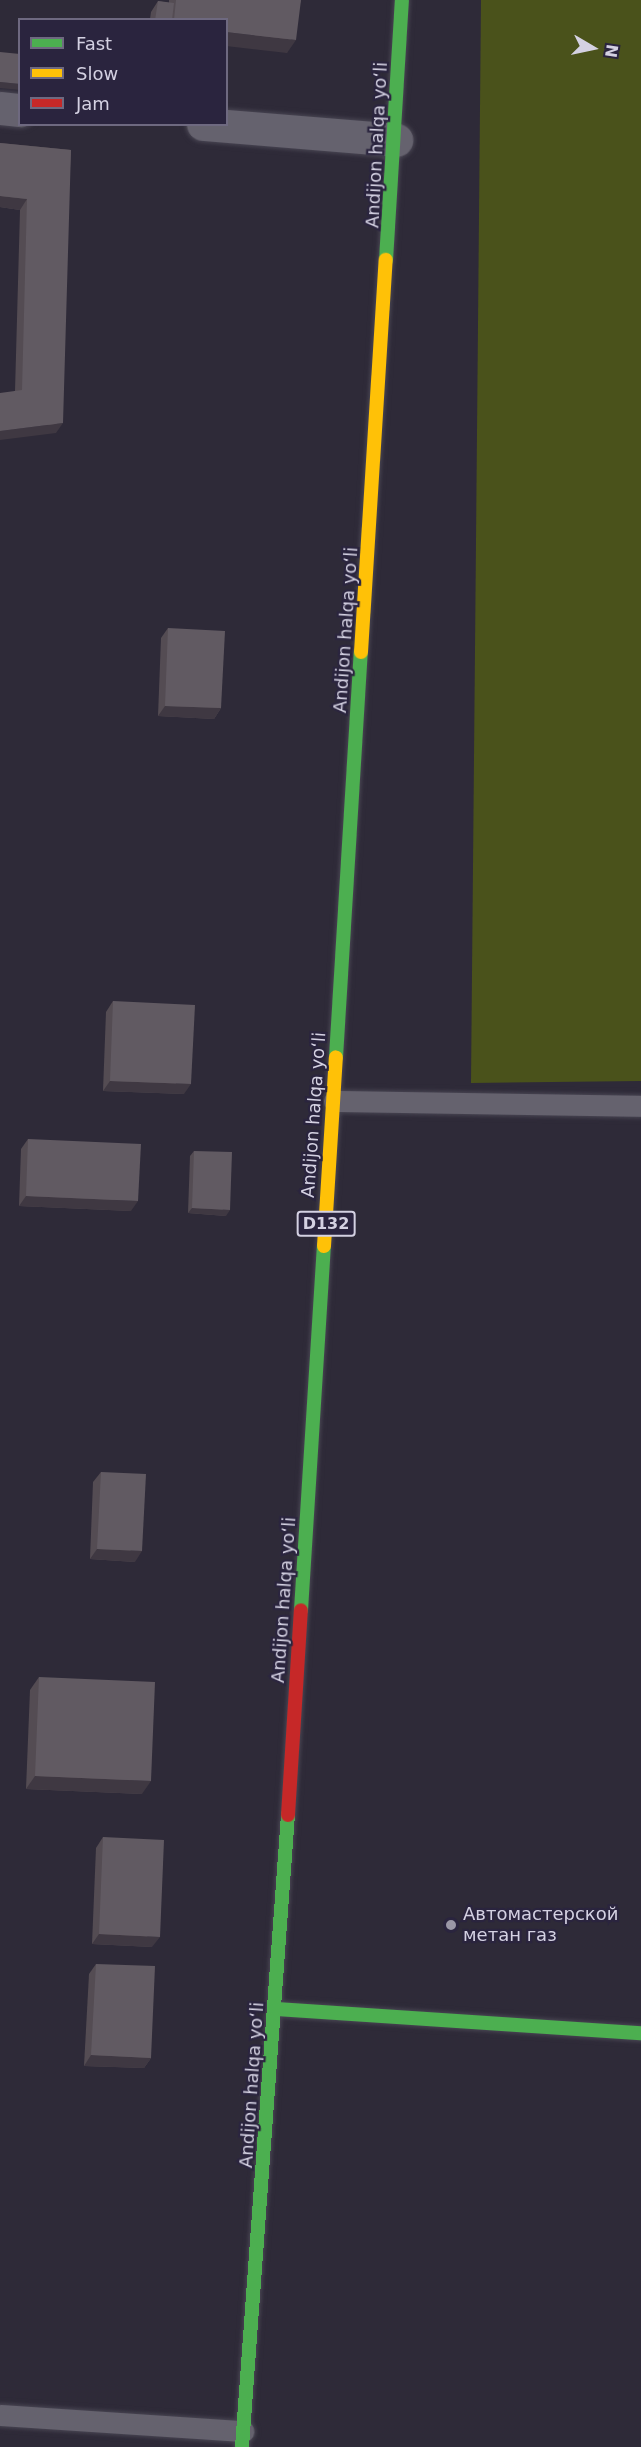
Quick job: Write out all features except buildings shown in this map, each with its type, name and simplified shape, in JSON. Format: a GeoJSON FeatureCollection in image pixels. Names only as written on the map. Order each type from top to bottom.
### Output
{"type":"FeatureCollection","features":[{"type":"Feature","properties":{"kind":"main road","name":"Andijon halqa yo‘li"},"geometry":{"type":"LineString","coordinates":[[242,2439],[276,2009],[396,140],[402,0]]}},
{"type":"Feature","properties":{"kind":"main road"},"geometry":{"type":"LineString","coordinates":[[276,2009],[641,2033]]}},
{"type":"Feature","properties":{"kind":"street"},"geometry":{"type":"LineString","coordinates":[[0,108],[18,110]]}},
{"type":"Feature","properties":{"kind":"street"},"geometry":{"type":"LineString","coordinates":[[227,126],[396,140]]}},
{"type":"Feature","properties":{"kind":"lane"},"geometry":{"type":"LineString","coordinates":[[334,1101],[641,1106]]}},
{"type":"Feature","properties":{"kind":"lane"},"geometry":{"type":"LineString","coordinates":[[0,2415],[242,2439]]}},
{"type":"Feature","properties":{"kind":"green space"},"geometry":{"type":"Polygon","coordinates":[[[481,0],[641,0],[641,1081],[471,1083],[481,0]]]}},
{"type":"Feature","properties":{"kind":"traffic: fast"},"geometry":{"type":"LineString","coordinates":[[386,260],[402,0]]}},
{"type":"Feature","properties":{"kind":"traffic: fast"},"geometry":{"type":"LineString","coordinates":[[336,1057],[361,652]]}},
{"type":"Feature","properties":{"kind":"traffic: fast"},"geometry":{"type":"LineString","coordinates":[[301,1610],[324,1246]]}},
{"type":"Feature","properties":{"kind":"traffic: fast"},"geometry":{"type":"LineString","coordinates":[[242,2447],[288,1815]]}},
{"type":"Feature","properties":{"kind":"traffic: fast"},"geometry":{"type":"LineString","coordinates":[[276,2009],[641,2033]]}},
{"type":"Feature","properties":{"kind":"traffic: slow"},"geometry":{"type":"LineString","coordinates":[[361,652],[386,260]]}},
{"type":"Feature","properties":{"kind":"traffic: slow"},"geometry":{"type":"LineString","coordinates":[[324,1246],[336,1057]]}},
{"type":"Feature","properties":{"kind":"traffic: jam"},"geometry":{"type":"LineString","coordinates":[[288,1815],[301,1610]]}},
{"type":"Feature","properties":{"kind":"place","name":"Автомастерской метан газ"},"geometry":{"type":"Point","coordinates":[451,1925]}}]}
